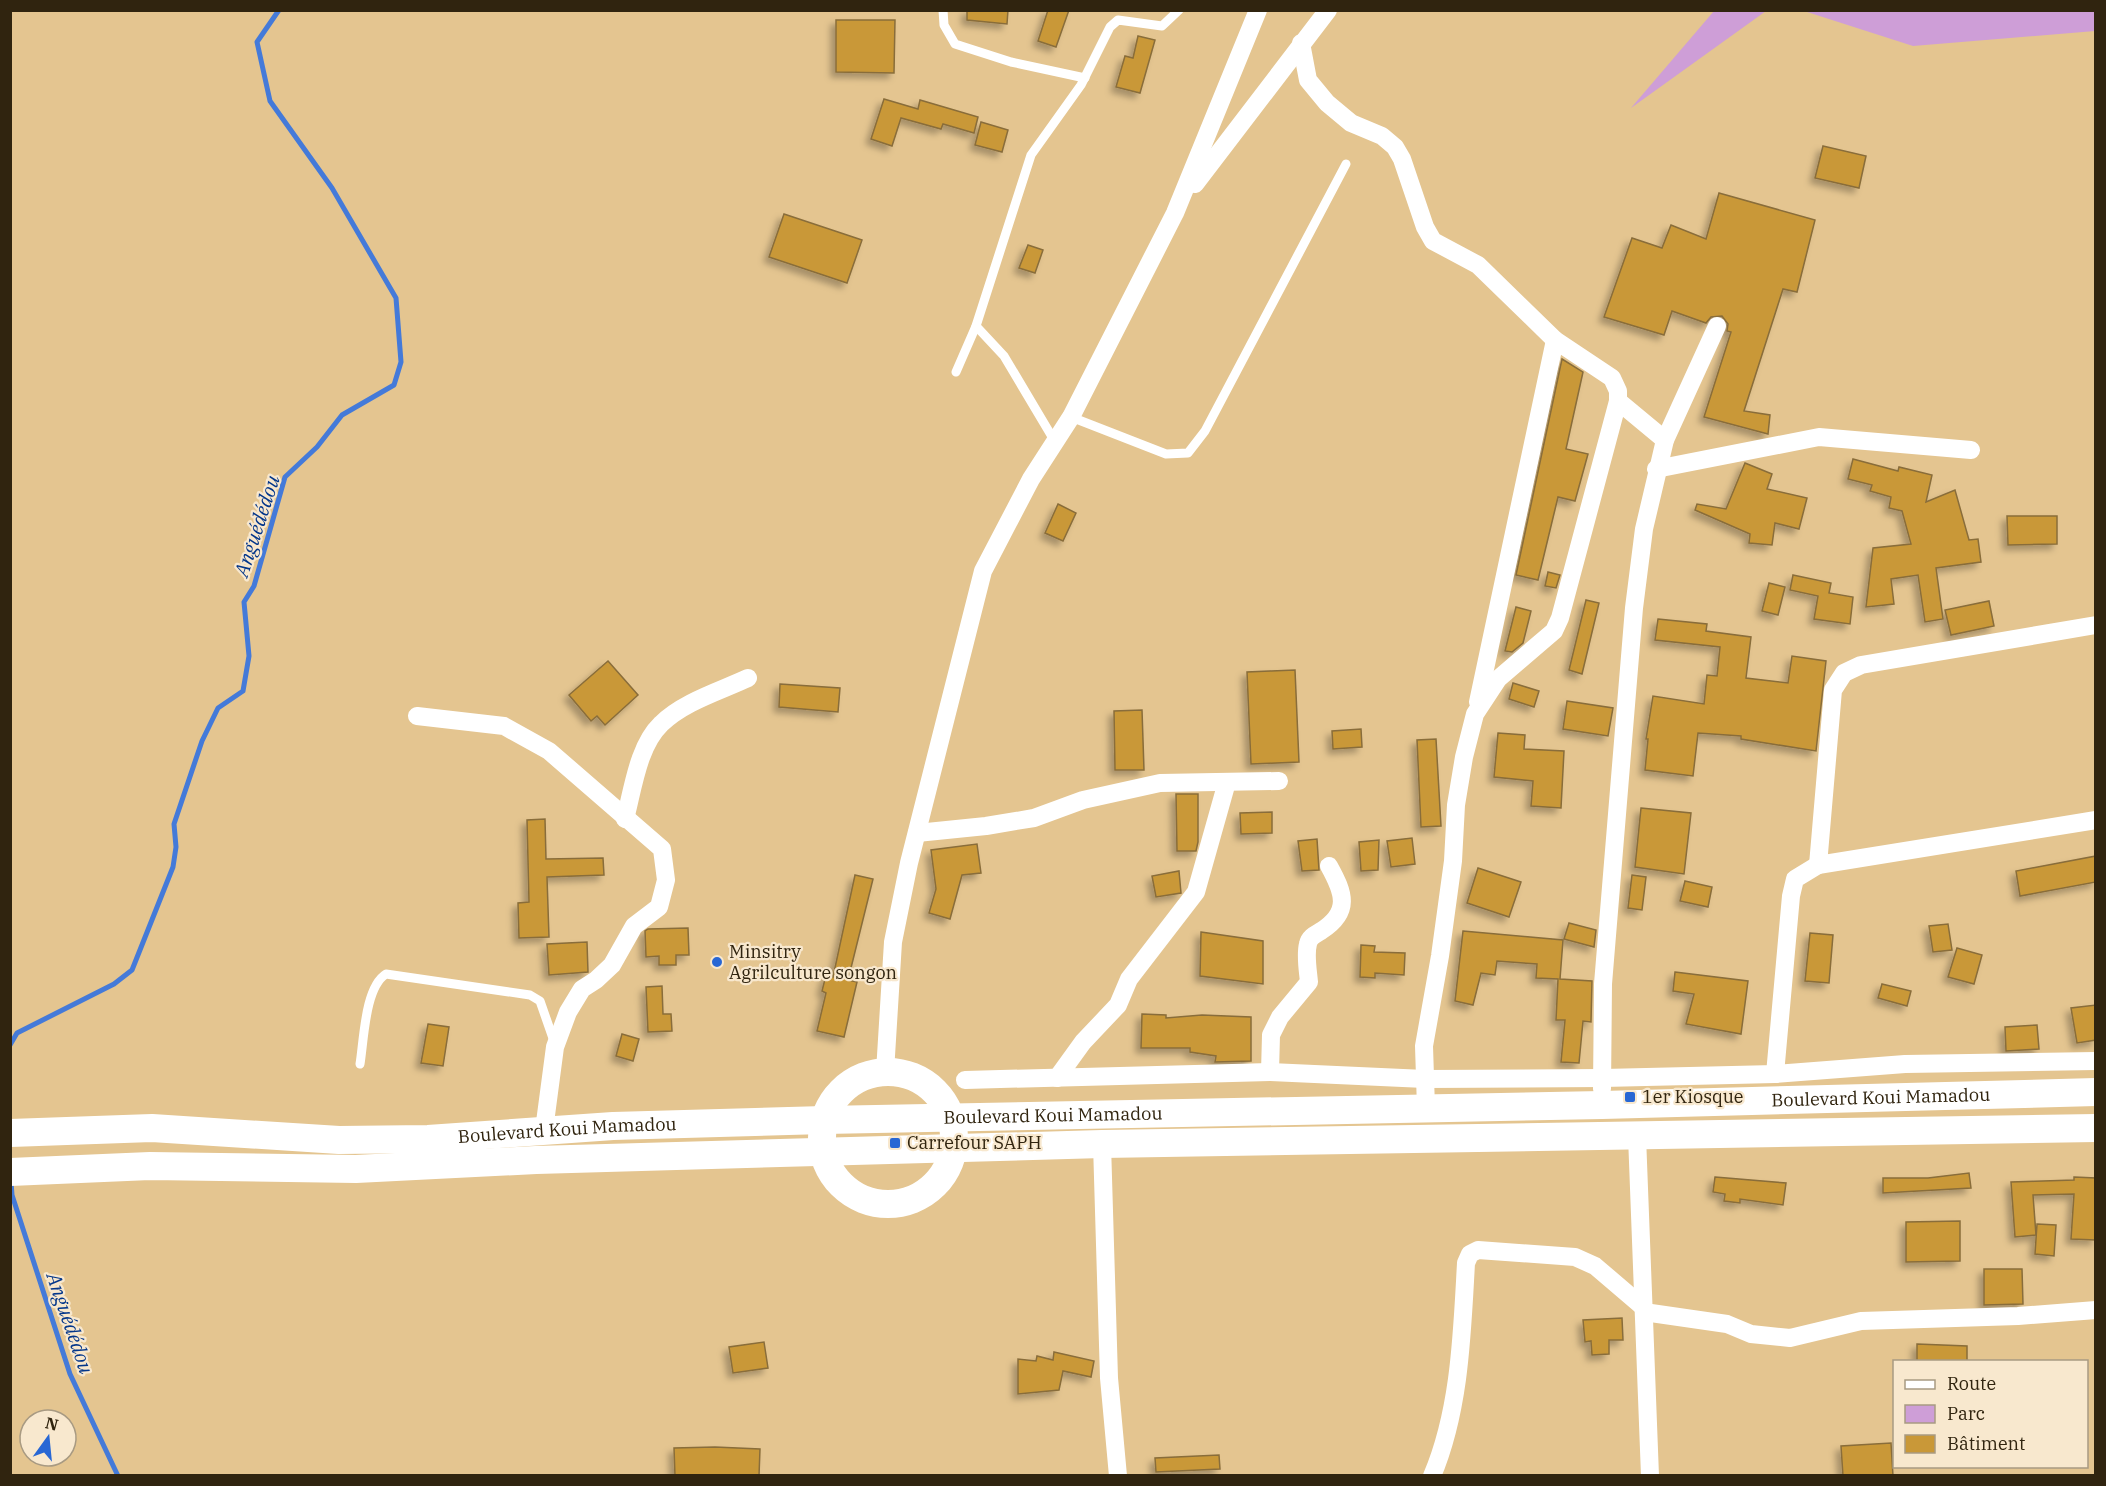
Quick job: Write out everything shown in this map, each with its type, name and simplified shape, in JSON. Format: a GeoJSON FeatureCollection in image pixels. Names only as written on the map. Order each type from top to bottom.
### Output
{"type":"FeatureCollection","features":[{"type":"Feature","properties":{"kind":"main road"},"geometry":{"type":"LineString","coordinates":[[885,1072],[907,1074],[926,1084],[941,1098],[951,1117],[953,1150],[945,1171],[931,1188],[911,1199],[889,1204],[867,1200],[847,1189],[832,1173],[823,1152],[824,1120],[832,1101],[846,1086],[865,1076],[885,1072]]}},
{"type":"Feature","properties":{"kind":"main road","name":"Boulevard Koui Mamadou"},"geometry":{"type":"LineString","coordinates":[[21,1133],[152,1128],[339,1140],[428,1139],[544,1130],[824,1120],[1426,1108],[1602,1092],[2096,1092]]}},
{"type":"Feature","properties":{"kind":"main road","name":"Boulevard Koui Mamadou"},"geometry":{"type":"LineString","coordinates":[[22,1172],[150,1166],[356,1169],[548,1160],[1102,1144],[2096,1128]]}},
{"type":"Feature","properties":{"kind":"street"},"geometry":{"type":"LineString","coordinates":[[885,1072],[893,942],[916,832],[983,571],[1054,440],[1071,417],[1175,213],[1258,10]]}},
{"type":"Feature","properties":{"kind":"street"},"geometry":{"type":"LineString","coordinates":[[1175,213],[1328,10]]}},
{"type":"Feature","properties":{"kind":"street"},"geometry":{"type":"LineString","coordinates":[[1301,43],[1308,80],[1326,103],[1351,123],[1382,136],[1399,153],[1425,227],[1433,241],[1478,265],[1555,340],[1612,378],[1618,391],[1618,401],[1560,618],[1554,631],[1498,679],[1475,714]]}},
{"type":"Feature","properties":{"kind":"street"},"geometry":{"type":"LineString","coordinates":[[1602,1092],[1604,984],[1634,608],[1644,529],[1656,469],[1665,440],[1718,326]]}},
{"type":"Feature","properties":{"kind":"street"},"geometry":{"type":"LineString","coordinates":[[1426,1108],[1424,1046],[1450,885],[1456,805],[1464,757],[1555,340]]}},
{"type":"Feature","properties":{"kind":"street"},"geometry":{"type":"LineString","coordinates":[[1618,401],[1665,440]]}},
{"type":"Feature","properties":{"kind":"street"},"geometry":{"type":"LineString","coordinates":[[1656,469],[1819,436],[1971,450]]}},
{"type":"Feature","properties":{"kind":"street"},"geometry":{"type":"LineString","coordinates":[[1818,865],[1833,690],[1844,673],[1860,665],[2096,625]]}},
{"type":"Feature","properties":{"kind":"street"},"geometry":{"type":"LineString","coordinates":[[625,819],[644,749],[659,725],[673,714],[748,678]]}},
{"type":"Feature","properties":{"kind":"street"},"geometry":{"type":"LineString","coordinates":[[417,716],[504,726],[549,751],[662,849],[666,868],[665,891],[659,907],[634,926],[612,965],[582,989],[568,1012],[555,1047],[544,1130]]}},
{"type":"Feature","properties":{"kind":"street"},"geometry":{"type":"LineString","coordinates":[[916,832],[986,826],[1034,818],[1083,800],[1160,783],[1279,781]]}},
{"type":"Feature","properties":{"kind":"street"},"geometry":{"type":"LineString","coordinates":[[1057,1078],[1083,1042],[1118,1005],[1129,979],[1196,892],[1227,782]]}},
{"type":"Feature","properties":{"kind":"street"},"geometry":{"type":"LineString","coordinates":[[1775,1074],[1791,896],[1795,879],[1818,865],[2096,820]]}},
{"type":"Feature","properties":{"kind":"street"},"geometry":{"type":"LineString","coordinates":[[1270,1072],[1271,1035],[1280,1017],[1309,982],[1308,944],[1311,938],[1339,916],[1343,903],[1340,887],[1329,866]]}},
{"type":"Feature","properties":{"kind":"street"},"geometry":{"type":"LineString","coordinates":[[965,1080],[1270,1072],[1425,1079],[1602,1092],[1775,1074],[1905,1064],[2096,1062]]}},
{"type":"Feature","properties":{"kind":"street"},"geometry":{"type":"LineString","coordinates":[[1637,1136],[1650,1476]]}},
{"type":"Feature","properties":{"kind":"street"},"geometry":{"type":"LineString","coordinates":[[1102,1144],[1109,1378],[1118,1476]]}},
{"type":"Feature","properties":{"kind":"street"},"geometry":{"type":"LineString","coordinates":[[1432,1476],[1444,1447],[1452,1408],[1466,1263],[1470,1254],[1478,1250],[1575,1257],[1595,1266],[1644,1310],[1727,1324],[1751,1334],[1790,1338],[1861,1321],[2018,1316],[2096,1310]]}},
{"type":"Feature","properties":{"kind":"lane"},"geometry":{"type":"LineString","coordinates":[[943,10],[944,25],[955,44],[1011,62],[1085,78]]}},
{"type":"Feature","properties":{"kind":"lane"},"geometry":{"type":"LineString","coordinates":[[957,372],[976,326],[1031,155],[1085,78],[1110,27],[1118,20],[1162,27],[1179,10]]}},
{"type":"Feature","properties":{"kind":"lane"},"geometry":{"type":"LineString","coordinates":[[1071,417],[1166,454],[1188,453],[1205,431],[1346,164]]}},
{"type":"Feature","properties":{"kind":"lane"},"geometry":{"type":"LineString","coordinates":[[976,326],[1004,356],[1054,440]]}},
{"type":"Feature","properties":{"kind":"lane"},"geometry":{"type":"LineString","coordinates":[[360,1064],[371,993],[376,980],[386,974],[530,995],[540,1001],[555,1047]]}},
{"type":"Feature","properties":{"kind":"green space"},"geometry":{"type":"Polygon","coordinates":[[[1714,11],[1766,11],[1631,108],[1714,11]]]}},
{"type":"Feature","properties":{"kind":"green space"},"geometry":{"type":"Polygon","coordinates":[[[1804,11],[2095,11],[2095,31],[1913,46],[1804,11]]]}},
{"type":"Feature","properties":{"kind":"building"},"geometry":{"type":"Polygon","coordinates":[[[967,10],[1008,10],[1007,24],[967,20],[967,10]]]}},
{"type":"Feature","properties":{"kind":"building"},"geometry":{"type":"Polygon","coordinates":[[[1048,10],[1069,10],[1056,47],[1038,41],[1048,10]]]}},
{"type":"Feature","properties":{"kind":"building"},"geometry":{"type":"Polygon","coordinates":[[[836,20],[895,20],[894,73],[836,72],[836,20]]]}},
{"type":"Feature","properties":{"kind":"building"},"geometry":{"type":"Polygon","coordinates":[[[1138,36],[1155,40],[1140,93],[1116,87],[1125,56],[1133,58],[1138,36]]]}},
{"type":"Feature","properties":{"kind":"building"},"geometry":{"type":"Polygon","coordinates":[[[884,99],[918,109],[920,100],[978,117],[974,133],[943,124],[941,129],[901,118],[892,146],[871,139],[884,99]]]}},
{"type":"Feature","properties":{"kind":"building"},"geometry":{"type":"Polygon","coordinates":[[[981,122],[1008,130],[1002,152],[975,145],[981,122]]]}},
{"type":"Feature","properties":{"kind":"building"},"geometry":{"type":"Polygon","coordinates":[[[1823,146],[1866,156],[1859,188],[1815,178],[1823,146]]]}},
{"type":"Feature","properties":{"kind":"building"},"geometry":{"type":"Polygon","coordinates":[[[1719,193],[1815,220],[1797,292],[1783,289],[1744,411],[1770,415],[1768,434],[1704,417],[1731,332],[1727,331],[1728,324],[1722,316],[1711,317],[1706,323],[1672,311],[1664,335],[1604,317],[1632,238],[1662,248],[1671,225],[1706,239],[1719,193]]]}},
{"type":"Feature","properties":{"kind":"building"},"geometry":{"type":"Polygon","coordinates":[[[784,214],[862,240],[847,283],[769,257],[784,214]]]}},
{"type":"Feature","properties":{"kind":"building"},"geometry":{"type":"Polygon","coordinates":[[[1028,245],[1043,250],[1035,273],[1019,268],[1028,245]]]}},
{"type":"Feature","properties":{"kind":"building"},"geometry":{"type":"Polygon","coordinates":[[[1562,359],[1583,372],[1566,449],[1588,454],[1575,501],[1558,497],[1538,580],[1516,575],[1562,359]]]}},
{"type":"Feature","properties":{"kind":"building"},"geometry":{"type":"Polygon","coordinates":[[[1853,459],[1898,471],[1899,467],[1932,475],[1926,502],[1955,490],[1969,540],[1978,539],[1981,562],[1936,568],[1943,619],[1925,622],[1918,575],[1891,579],[1894,604],[1866,607],[1873,548],[1911,544],[1902,511],[1889,508],[1891,497],[1870,491],[1872,485],[1848,479],[1853,459]]]}},
{"type":"Feature","properties":{"kind":"building"},"geometry":{"type":"Polygon","coordinates":[[[1745,463],[1772,474],[1767,489],[1807,498],[1799,529],[1775,523],[1772,545],[1749,543],[1750,534],[1695,510],[1697,504],[1726,509],[1745,463]]]}},
{"type":"Feature","properties":{"kind":"building"},"geometry":{"type":"Polygon","coordinates":[[[1058,504],[1076,513],[1063,541],[1045,533],[1058,504]]]}},
{"type":"Feature","properties":{"kind":"building"},"geometry":{"type":"Polygon","coordinates":[[[2007,516],[2057,516],[2057,544],[2008,545],[2007,516]]]}},
{"type":"Feature","properties":{"kind":"building"},"geometry":{"type":"Polygon","coordinates":[[[1548,572],[1560,575],[1556,588],[1545,586],[1548,572]]]}},
{"type":"Feature","properties":{"kind":"building"},"geometry":{"type":"Polygon","coordinates":[[[1793,575],[1831,583],[1829,593],[1853,597],[1850,624],[1814,619],[1818,596],[1790,590],[1793,575]]]}},
{"type":"Feature","properties":{"kind":"building"},"geometry":{"type":"Polygon","coordinates":[[[1769,583],[1785,587],[1778,615],[1762,611],[1769,583]]]}},
{"type":"Feature","properties":{"kind":"building"},"geometry":{"type":"Polygon","coordinates":[[[1586,600],[1599,603],[1582,674],[1569,670],[1586,600]]]}},
{"type":"Feature","properties":{"kind":"building"},"geometry":{"type":"Polygon","coordinates":[[[1989,601],[1994,626],[1951,635],[1945,610],[1989,601]]]}},
{"type":"Feature","properties":{"kind":"building"},"geometry":{"type":"Polygon","coordinates":[[[1516,607],[1531,611],[1523,643],[1512,652],[1505,651],[1516,607]]]}},
{"type":"Feature","properties":{"kind":"building"},"geometry":{"type":"Polygon","coordinates":[[[1658,619],[1707,624],[1706,631],[1751,637],[1746,678],[1788,683],[1792,656],[1826,661],[1816,751],[1741,739],[1741,736],[1698,733],[1693,776],[1645,770],[1648,739],[1646,739],[1653,696],[1704,704],[1707,675],[1717,676],[1720,647],[1655,640],[1658,619]]]}},
{"type":"Feature","properties":{"kind":"building"},"geometry":{"type":"Polygon","coordinates":[[[608,661],[638,695],[605,725],[597,716],[591,721],[569,695],[608,661]]]}},
{"type":"Feature","properties":{"kind":"building"},"geometry":{"type":"Polygon","coordinates":[[[1295,670],[1299,762],[1251,764],[1247,672],[1295,670]]]}},
{"type":"Feature","properties":{"kind":"building"},"geometry":{"type":"Polygon","coordinates":[[[1513,683],[1539,691],[1534,707],[1509,699],[1513,683]]]}},
{"type":"Feature","properties":{"kind":"building"},"geometry":{"type":"Polygon","coordinates":[[[780,684],[840,688],[838,712],[779,707],[780,684]]]}},
{"type":"Feature","properties":{"kind":"building"},"geometry":{"type":"Polygon","coordinates":[[[1567,701],[1613,708],[1608,736],[1563,729],[1567,701]]]}},
{"type":"Feature","properties":{"kind":"building"},"geometry":{"type":"Polygon","coordinates":[[[1142,710],[1144,770],[1115,770],[1114,711],[1142,710]]]}},
{"type":"Feature","properties":{"kind":"building"},"geometry":{"type":"Polygon","coordinates":[[[1361,729],[1362,747],[1333,749],[1332,731],[1361,729]]]}},
{"type":"Feature","properties":{"kind":"building"},"geometry":{"type":"Polygon","coordinates":[[[1498,733],[1525,735],[1524,749],[1564,751],[1561,808],[1531,806],[1533,781],[1494,777],[1498,733]]]}},
{"type":"Feature","properties":{"kind":"building"},"geometry":{"type":"Polygon","coordinates":[[[1436,739],[1441,826],[1421,827],[1417,740],[1436,739]]]}},
{"type":"Feature","properties":{"kind":"building"},"geometry":{"type":"Polygon","coordinates":[[[1176,794],[1198,794],[1196,851],[1177,851],[1176,794]]]}},
{"type":"Feature","properties":{"kind":"building"},"geometry":{"type":"Polygon","coordinates":[[[1641,808],[1691,813],[1684,874],[1635,867],[1641,808]]]}},
{"type":"Feature","properties":{"kind":"building"},"geometry":{"type":"Polygon","coordinates":[[[1272,812],[1272,833],[1241,834],[1240,813],[1272,812]]]}},
{"type":"Feature","properties":{"kind":"building"},"geometry":{"type":"Polygon","coordinates":[[[545,819],[546,859],[603,858],[604,875],[547,877],[549,937],[519,938],[518,903],[529,902],[527,820],[545,819]]]}},
{"type":"Feature","properties":{"kind":"building"},"geometry":{"type":"Polygon","coordinates":[[[1412,838],[1415,864],[1391,867],[1387,841],[1412,838]]]}},
{"type":"Feature","properties":{"kind":"building"},"geometry":{"type":"Polygon","coordinates":[[[1317,839],[1319,870],[1302,871],[1298,841],[1317,839]]]}},
{"type":"Feature","properties":{"kind":"building"},"geometry":{"type":"Polygon","coordinates":[[[1379,840],[1378,870],[1361,871],[1359,842],[1379,840]]]}},
{"type":"Feature","properties":{"kind":"building"},"geometry":{"type":"Polygon","coordinates":[[[977,844],[981,873],[962,875],[950,919],[929,913],[936,889],[931,850],[977,844]]]}},
{"type":"Feature","properties":{"kind":"building"},"geometry":{"type":"Polygon","coordinates":[[[2096,856],[2096,882],[2020,896],[2016,871],[2096,856]]]}},
{"type":"Feature","properties":{"kind":"building"},"geometry":{"type":"Polygon","coordinates":[[[1478,868],[1521,882],[1509,917],[1467,903],[1478,868]]]}},
{"type":"Feature","properties":{"kind":"building"},"geometry":{"type":"Polygon","coordinates":[[[1179,871],[1181,893],[1156,897],[1152,876],[1179,871]]]}},
{"type":"Feature","properties":{"kind":"building"},"geometry":{"type":"Polygon","coordinates":[[[855,875],[873,879],[848,980],[857,982],[844,1037],[817,1031],[826,993],[822,991],[826,975],[833,977],[855,875]]]}},
{"type":"Feature","properties":{"kind":"building"},"geometry":{"type":"Polygon","coordinates":[[[1632,875],[1646,877],[1642,910],[1628,908],[1632,875]]]}},
{"type":"Feature","properties":{"kind":"building"},"geometry":{"type":"Polygon","coordinates":[[[1685,881],[1712,887],[1708,907],[1680,901],[1685,881]]]}},
{"type":"Feature","properties":{"kind":"building"},"geometry":{"type":"Polygon","coordinates":[[[1569,923],[1596,930],[1594,947],[1564,939],[1569,923]]]}},
{"type":"Feature","properties":{"kind":"building"},"geometry":{"type":"Polygon","coordinates":[[[1948,924],[1952,950],[1933,952],[1929,926],[1948,924]]]}},
{"type":"Feature","properties":{"kind":"building"},"geometry":{"type":"Polygon","coordinates":[[[688,928],[689,955],[676,955],[676,965],[659,965],[659,956],[646,957],[645,931],[688,928]]]}},
{"type":"Feature","properties":{"kind":"building"},"geometry":{"type":"Polygon","coordinates":[[[1463,931],[1563,940],[1560,979],[1592,981],[1591,1022],[1583,1021],[1579,1063],[1561,1062],[1565,1020],[1556,1020],[1558,979],[1536,978],[1537,964],[1497,961],[1495,975],[1481,973],[1473,1005],[1455,1001],[1463,931]]]}},
{"type":"Feature","properties":{"kind":"building"},"geometry":{"type":"Polygon","coordinates":[[[1201,932],[1263,941],[1263,984],[1200,976],[1201,932]]]}},
{"type":"Feature","properties":{"kind":"building"},"geometry":{"type":"Polygon","coordinates":[[[1810,933],[1833,935],[1829,983],[1805,981],[1810,933]]]}},
{"type":"Feature","properties":{"kind":"building"},"geometry":{"type":"Polygon","coordinates":[[[587,942],[588,972],[549,975],[547,944],[587,942]]]}},
{"type":"Feature","properties":{"kind":"building"},"geometry":{"type":"Polygon","coordinates":[[[1361,945],[1375,946],[1374,952],[1405,953],[1404,975],[1375,973],[1375,978],[1360,977],[1361,945]]]}},
{"type":"Feature","properties":{"kind":"building"},"geometry":{"type":"Polygon","coordinates":[[[1957,948],[1982,955],[1974,984],[1948,977],[1957,948]]]}},
{"type":"Feature","properties":{"kind":"building"},"geometry":{"type":"Polygon","coordinates":[[[1675,972],[1748,981],[1741,1034],[1686,1024],[1694,994],[1673,991],[1675,972]]]}},
{"type":"Feature","properties":{"kind":"building"},"geometry":{"type":"Polygon","coordinates":[[[1882,984],[1911,991],[1907,1006],[1878,998],[1882,984]]]}},
{"type":"Feature","properties":{"kind":"building"},"geometry":{"type":"Polygon","coordinates":[[[662,986],[663,1014],[671,1014],[672,1031],[648,1032],[646,987],[662,986]]]}},
{"type":"Feature","properties":{"kind":"building"},"geometry":{"type":"Polygon","coordinates":[[[2096,1005],[2096,1040],[2077,1043],[2071,1008],[2096,1005]]]}},
{"type":"Feature","properties":{"kind":"building"},"geometry":{"type":"Polygon","coordinates":[[[1142,1014],[1166,1015],[1166,1018],[1202,1015],[1251,1017],[1251,1061],[1215,1062],[1216,1056],[1190,1052],[1190,1048],[1141,1048],[1142,1014]]]}},
{"type":"Feature","properties":{"kind":"building"},"geometry":{"type":"Polygon","coordinates":[[[428,1024],[449,1027],[443,1066],[421,1063],[428,1024]]]}},
{"type":"Feature","properties":{"kind":"building"},"geometry":{"type":"Polygon","coordinates":[[[2037,1025],[2039,1049],[2006,1051],[2005,1027],[2037,1025]]]}},
{"type":"Feature","properties":{"kind":"building"},"geometry":{"type":"Polygon","coordinates":[[[622,1034],[639,1039],[633,1061],[616,1056],[622,1034]]]}},
{"type":"Feature","properties":{"kind":"building"},"geometry":{"type":"Polygon","coordinates":[[[1969,1173],[1971,1188],[1883,1193],[1883,1178],[1928,1178],[1969,1173]]]}},
{"type":"Feature","properties":{"kind":"building"},"geometry":{"type":"Polygon","coordinates":[[[1715,1177],[1786,1183],[1783,1205],[1740,1199],[1740,1203],[1724,1201],[1725,1194],[1713,1192],[1715,1177]]]}},
{"type":"Feature","properties":{"kind":"building"},"geometry":{"type":"Polygon","coordinates":[[[2074,1177],[2096,1178],[2096,1240],[2071,1239],[2074,1194],[2033,1195],[2036,1235],[2015,1237],[2011,1182],[2074,1180],[2074,1177]]]}},
{"type":"Feature","properties":{"kind":"building"},"geometry":{"type":"Polygon","coordinates":[[[1960,1221],[1960,1261],[1906,1262],[1906,1222],[1960,1221]]]}},
{"type":"Feature","properties":{"kind":"building"},"geometry":{"type":"Polygon","coordinates":[[[2037,1224],[2056,1225],[2054,1256],[2035,1254],[2037,1224]]]}},
{"type":"Feature","properties":{"kind":"building"},"geometry":{"type":"Polygon","coordinates":[[[1984,1269],[2022,1269],[2023,1304],[1984,1305],[1984,1269]]]}},
{"type":"Feature","properties":{"kind":"building"},"geometry":{"type":"Polygon","coordinates":[[[1622,1318],[1623,1340],[1609,1340],[1609,1354],[1592,1355],[1591,1341],[1585,1342],[1583,1320],[1622,1318]]]}},
{"type":"Feature","properties":{"kind":"building"},"geometry":{"type":"Polygon","coordinates":[[[764,1342],[768,1368],[733,1373],[729,1347],[764,1342]]]}},
{"type":"Feature","properties":{"kind":"building"},"geometry":{"type":"Polygon","coordinates":[[[1917,1344],[1967,1346],[1967,1360],[1917,1360],[1917,1344]]]}},
{"type":"Feature","properties":{"kind":"building"},"geometry":{"type":"Polygon","coordinates":[[[1054,1352],[1094,1361],[1091,1377],[1063,1371],[1059,1390],[1018,1394],[1018,1359],[1036,1361],[1037,1356],[1053,1360],[1054,1352]]]}},
{"type":"Feature","properties":{"kind":"building"},"geometry":{"type":"Polygon","coordinates":[[[1891,1443],[1893,1476],[1843,1476],[1841,1446],[1891,1443]]]}},
{"type":"Feature","properties":{"kind":"building"},"geometry":{"type":"Polygon","coordinates":[[[674,1448],[760,1449],[759,1476],[675,1476],[674,1448]]]}},
{"type":"Feature","properties":{"kind":"building"},"geometry":{"type":"Polygon","coordinates":[[[1219,1455],[1220,1469],[1156,1472],[1155,1458],[1219,1455]]]}},
{"type":"Feature","properties":{"kind":"waterway","name":"Anguédédou"},"geometry":{"type":"LineString","coordinates":[[10,1045],[17,1033],[114,984],[132,970],[173,867],[176,847],[174,824],[202,741],[218,708],[243,691],[249,656],[244,602],[254,586],[285,477],[317,447],[342,415],[394,385],[401,362],[396,298],[332,188],[270,101],[257,42],[279,10]]}},
{"type":"Feature","properties":{"kind":"waterway","name":"Anguédédou"},"geometry":{"type":"LineString","coordinates":[[11,1182],[12,1195],[70,1374],[118,1476]]}},
{"type":"Feature","properties":{"kind":"place","name":"Minsitry Agrilculture songon"},"geometry":{"type":"Point","coordinates":[717,962]}},
{"type":"Feature","properties":{"kind":"place","name":"1er Kiosque"},"geometry":{"type":"Point","coordinates":[1630,1097]}},
{"type":"Feature","properties":{"kind":"place","name":"Carrefour SAPH"},"geometry":{"type":"Point","coordinates":[895,1143]}}]}
